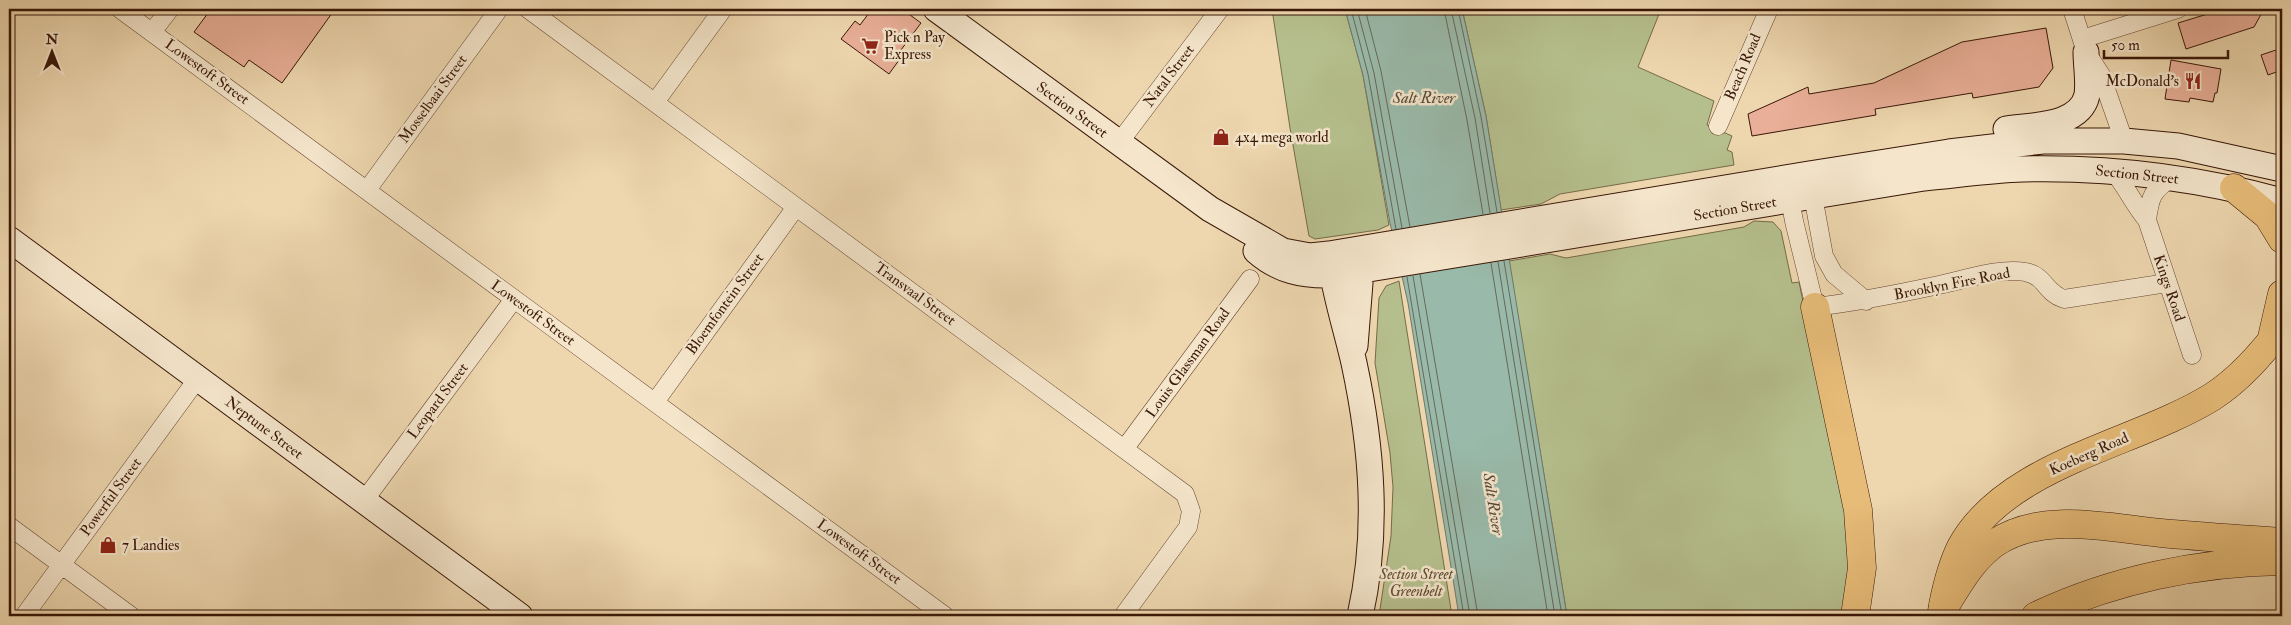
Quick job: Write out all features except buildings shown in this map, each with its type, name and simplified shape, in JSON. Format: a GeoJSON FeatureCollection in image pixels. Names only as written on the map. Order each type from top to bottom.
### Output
{"type":"FeatureCollection","features":[{"type":"Feature","properties":{"kind":"main road"},"geometry":{"type":"LineString","coordinates":[[2234,188],[2268,216],[2282,239]]}},
{"type":"Feature","properties":{"kind":"main road"},"geometry":{"type":"LineString","coordinates":[[2277,335],[2282,294]]}},
{"type":"Feature","properties":{"kind":"main road"},"geometry":{"type":"LineString","coordinates":[[1815,307],[1858,510],[1862,568],[1855,616]]}},
{"type":"Feature","properties":{"kind":"main road","name":"Koeberg Road"},"geometry":{"type":"LineString","coordinates":[[1941,614],[1953,566],[1962,546],[1984,516],[2004,499],[2043,474],[2189,410],[2213,396],[2247,369],[2277,335]]}},
{"type":"Feature","properties":{"kind":"main road"},"geometry":{"type":"LineString","coordinates":[[1941,614],[1966,573],[1986,550],[2010,534],[2027,528],[2043,525],[2072,525],[2282,542]]}},
{"type":"Feature","properties":{"kind":"main road"},"geometry":{"type":"LineString","coordinates":[[2036,616],[2094,592],[2173,572],[2208,566],[2282,561]]}},
{"type":"Feature","properties":{"kind":"street","name":"Lowestoft Street"},"geometry":{"type":"LineString","coordinates":[[120,9],[946,616]]}},
{"type":"Feature","properties":{"kind":"street"},"geometry":{"type":"LineString","coordinates":[[152,32],[170,9]]}},
{"type":"Feature","properties":{"kind":"street","name":"Mosselbaai Street"},"geometry":{"type":"LineString","coordinates":[[366,190],[499,9]]}},
{"type":"Feature","properties":{"kind":"street","name":"Transvaal Street"},"geometry":{"type":"LineString","coordinates":[[528,9],[656,101],[796,207],[1178,487],[1189,501],[1191,511],[1188,527],[1123,616]]}},
{"type":"Feature","properties":{"kind":"street"},"geometry":{"type":"LineString","coordinates":[[656,101],[724,9]]}},
{"type":"Feature","properties":{"kind":"street","name":"Section Street"},"geometry":{"type":"LineString","coordinates":[[936,9],[1118,144],[1210,209],[1262,256],[1278,267],[1293,273],[1357,260],[1800,186],[1948,152],[2043,141],[2124,141],[2178,146],[2282,169]]}},
{"type":"Feature","properties":{"kind":"street","name":"Natal Street"},"geometry":{"type":"LineString","coordinates":[[1118,144],[1220,9]]}},
{"type":"Feature","properties":{"kind":"street","name":"Beach Road"},"geometry":{"type":"LineString","coordinates":[[1718,126],[1768,9]]}},
{"type":"Feature","properties":{"kind":"street"},"geometry":{"type":"LineString","coordinates":[[2072,9],[2084,45],[2102,75],[2124,141]]}},
{"type":"Feature","properties":{"kind":"street"},"geometry":{"type":"LineString","coordinates":[[2084,45],[2178,9]]}},
{"type":"Feature","properties":{"kind":"street"},"geometry":{"type":"LineString","coordinates":[[1948,152],[1989,131],[2058,121],[2072,116],[2081,107],[2086,95],[2084,45]]}},
{"type":"Feature","properties":{"kind":"street","name":"Section Street"},"geometry":{"type":"LineString","coordinates":[[1800,186],[2020,170],[2074,169],[2173,177],[2234,188],[2282,201]]}},
{"type":"Feature","properties":{"kind":"street","name":"Kings Road"},"geometry":{"type":"LineString","coordinates":[[2114,172],[2147,220],[2192,355]]}},
{"type":"Feature","properties":{"kind":"street","name":"Kings Road"},"geometry":{"type":"LineString","coordinates":[[2147,220],[2153,192],[2173,177]]}},
{"type":"Feature","properties":{"kind":"street"},"geometry":{"type":"LineString","coordinates":[[1800,186],[1824,256],[1834,274],[1866,301]]}},
{"type":"Feature","properties":{"kind":"street"},"geometry":{"type":"LineString","coordinates":[[1800,186],[1815,307]]}},
{"type":"Feature","properties":{"kind":"street","name":"Bloemfontein Street"},"geometry":{"type":"LineString","coordinates":[[654,402],[796,207]]}},
{"type":"Feature","properties":{"kind":"street","name":"Neptune Street"},"geometry":{"type":"LineString","coordinates":[[9,239],[520,616]]}},
{"type":"Feature","properties":{"kind":"street"},"geometry":{"type":"LineString","coordinates":[[1354,363],[1357,260]]}},
{"type":"Feature","properties":{"kind":"street"},"geometry":{"type":"LineString","coordinates":[[1330,265],[1354,363],[1371,475],[1372,528],[1360,616]]}},
{"type":"Feature","properties":{"kind":"street","name":"Brooklyn Fire Road"},"geometry":{"type":"LineString","coordinates":[[1815,307],[1866,301],[1990,274],[2024,271],[2036,275],[2054,296],[2064,299],[2167,283]]}},
{"type":"Feature","properties":{"kind":"street","name":"Louis Glassman Road"},"geometry":{"type":"LineString","coordinates":[[1126,448],[1250,279]]}},
{"type":"Feature","properties":{"kind":"street","name":"Leopard Street"},"geometry":{"type":"LineString","coordinates":[[363,502],[514,299]]}},
{"type":"Feature","properties":{"kind":"street","name":"Powerful Street"},"geometry":{"type":"LineString","coordinates":[[24,616],[198,378]]}},
{"type":"Feature","properties":{"kind":"street"},"geometry":{"type":"LineString","coordinates":[[9,526],[131,616]]}},
{"type":"Feature","properties":{"kind":"green space"},"geometry":{"type":"Polygon","coordinates":[[[1272,9],[1345,9],[1363,75],[1389,225],[1378,230],[1315,239],[1309,236],[1272,9]]]}},
{"type":"Feature","properties":{"kind":"green space"},"geometry":{"type":"Polygon","coordinates":[[[1462,9],[1661,9],[1638,67],[1714,101],[1707,125],[1732,136],[1727,150],[1732,152],[1734,165],[1560,194],[1541,204],[1501,210],[1486,116],[1462,9]]]}},
{"type":"Feature","properties":{"kind":"green space"},"geometry":{"type":"Polygon","coordinates":[[[1754,221],[1773,222],[1781,231],[1792,283],[1799,282],[1843,495],[1851,560],[1844,616],[1567,616],[1509,261],[1550,254],[1566,258],[1744,227],[1754,221]]]}},
{"type":"Feature","properties":{"kind":"green space","name":"Section Street Greenbelt"},"geometry":{"type":"Polygon","coordinates":[[[1399,281],[1452,616],[1379,616],[1391,536],[1393,487],[1390,453],[1375,363],[1379,298],[1386,286],[1399,281]]]}},
{"type":"Feature","properties":{"kind":"water","name":"Salt River"},"geometry":{"type":"Polygon","coordinates":[[[1345,9],[1462,9],[1486,116],[1567,616],[1459,616],[1408,303],[1390,223],[1363,75],[1345,9]]]}},
{"type":"Feature","properties":{"kind":"place","name":"Pick n Pay Express"},"geometry":{"type":"Point","coordinates":[870,46]}},
{"type":"Feature","properties":{"kind":"place","name":"McDonald's"},"geometry":{"type":"Point","coordinates":[2193,81]}},
{"type":"Feature","properties":{"kind":"place","name":"4x4 mega world"},"geometry":{"type":"Point","coordinates":[1221,137]}},
{"type":"Feature","properties":{"kind":"place","name":"7 Landies"},"geometry":{"type":"Point","coordinates":[108,545]}}]}
